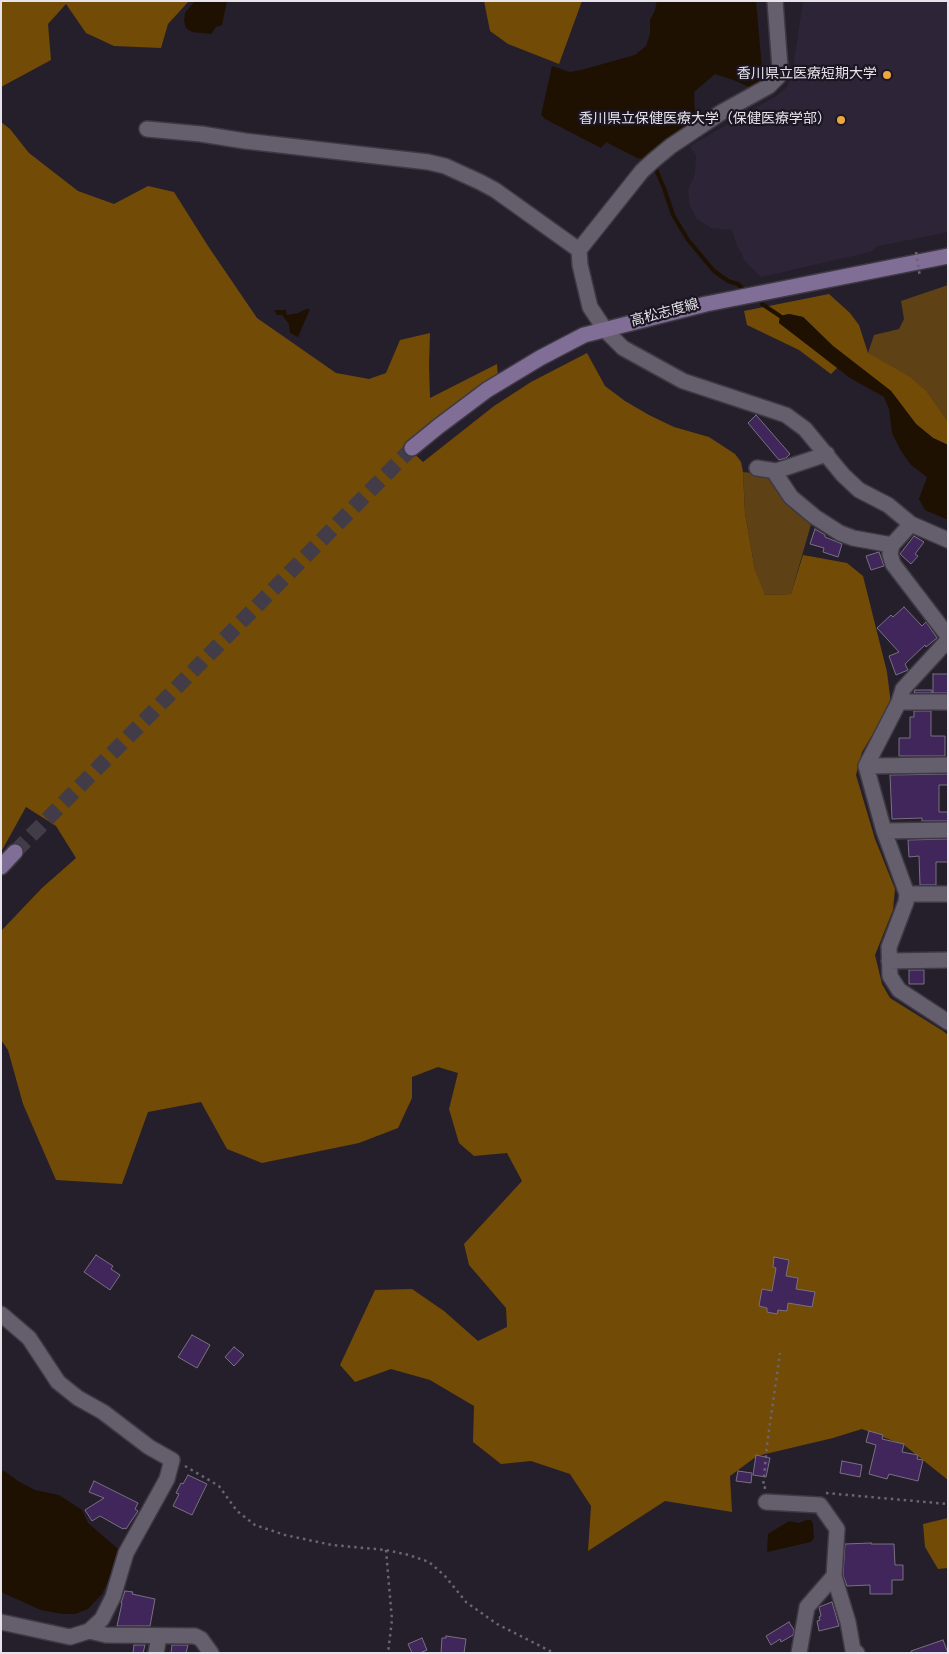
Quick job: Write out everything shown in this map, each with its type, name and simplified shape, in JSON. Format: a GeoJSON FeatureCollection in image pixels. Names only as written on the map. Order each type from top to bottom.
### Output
{"type":"FeatureCollection","features":[{"type":"Feature","properties":{"kind":"main road","name":"高松志度線"},"geometry":{"type":"LineString","coordinates":[[412,448],[446,420],[502,381],[584,336],[706,304],[948,256]]}},
{"type":"Feature","properties":{"kind":"main road"},"geometry":{"type":"LineString","coordinates":[[1,867],[15,852]]}},
{"type":"Feature","properties":{"kind":"street"},"geometry":{"type":"LineString","coordinates":[[775,1],[780,68],[778,77],[769,86],[722,112],[671,146],[642,171],[579,250],[580,265],[590,307],[606,331],[623,348],[683,381],[786,415],[806,429],[843,475],[860,490],[888,505],[911,524],[948,540]]}},
{"type":"Feature","properties":{"kind":"street"},"geometry":{"type":"LineString","coordinates":[[147,129],[428,162],[444,166],[495,190],[579,250]]}},
{"type":"Feature","properties":{"kind":"street"},"geometry":{"type":"LineString","coordinates":[[756,468],[776,471],[827,454]]}},
{"type":"Feature","properties":{"kind":"street"},"geometry":{"type":"LineString","coordinates":[[776,471],[791,497],[815,517],[840,533],[853,538],[892,545]]}},
{"type":"Feature","properties":{"kind":"street"},"geometry":{"type":"LineString","coordinates":[[911,524],[892,545],[890,554],[893,564],[948,636]]}},
{"type":"Feature","properties":{"kind":"street"},"geometry":{"type":"LineString","coordinates":[[948,640],[903,689],[899,702],[866,766],[884,831],[907,894],[906,902],[889,947],[890,976],[899,990],[948,1022]]}},
{"type":"Feature","properties":{"kind":"street"},"geometry":{"type":"LineString","coordinates":[[899,702],[948,702]]}},
{"type":"Feature","properties":{"kind":"street"},"geometry":{"type":"LineString","coordinates":[[866,766],[948,765]]}},
{"type":"Feature","properties":{"kind":"street"},"geometry":{"type":"LineString","coordinates":[[884,831],[948,830]]}},
{"type":"Feature","properties":{"kind":"street"},"geometry":{"type":"LineString","coordinates":[[907,894],[948,894]]}},
{"type":"Feature","properties":{"kind":"street"},"geometry":{"type":"LineString","coordinates":[[889,961],[948,960]]}},
{"type":"Feature","properties":{"kind":"street"},"geometry":{"type":"LineString","coordinates":[[1,1314],[29,1338],[58,1382],[78,1398],[103,1412],[149,1447],[172,1460],[167,1479],[126,1553],[102,1619],[89,1631],[70,1637],[1,1622]]}},
{"type":"Feature","properties":{"kind":"street"},"geometry":{"type":"LineString","coordinates":[[770,1495],[820,1505],[837,1529],[834,1576],[848,1622],[853,1650],[857,1653]]}},
{"type":"Feature","properties":{"kind":"street"},"geometry":{"type":"LineString","coordinates":[[799,1653],[807,1607],[834,1576]]}},
{"type":"Feature","properties":{"kind":"street"},"geometry":{"type":"LineString","coordinates":[[89,1631],[106,1635],[195,1636],[201,1639],[211,1653]]}},
{"type":"Feature","properties":{"kind":"street"},"geometry":{"type":"LineString","coordinates":[[156,1653],[159,1636]]}},
{"type":"Feature","properties":{"kind":"path"},"geometry":{"type":"LineString","coordinates":[[916,252],[920,277]]}},
{"type":"Feature","properties":{"kind":"path"},"geometry":{"type":"LineString","coordinates":[[770,1495],[763,1487],[780,1353]]}},
{"type":"Feature","properties":{"kind":"path"},"geometry":{"type":"LineString","coordinates":[[172,1460],[203,1475],[219,1486],[237,1511],[255,1525],[285,1535],[332,1545],[386,1550],[429,1562],[445,1576],[466,1602],[497,1624],[554,1653]]}},
{"type":"Feature","properties":{"kind":"path"},"geometry":{"type":"LineString","coordinates":[[821,1493],[948,1504]]}},
{"type":"Feature","properties":{"kind":"path"},"geometry":{"type":"LineString","coordinates":[[386,1550],[392,1620],[388,1653]]}},
{"type":"Feature","properties":{"kind":"shaded area"},"geometry":{"type":"Polygon","coordinates":[[[1,1],[189,1],[168,24],[161,48],[114,46],[86,33],[66,4],[48,24],[51,60],[1,87],[1,1]]]}},
{"type":"Feature","properties":{"kind":"shaded area"},"geometry":{"type":"Polygon","coordinates":[[[195,1],[227,1],[222,25],[216,27],[211,34],[192,32],[186,28],[184,21],[185,13],[195,1]]]}},
{"type":"Feature","properties":{"kind":"shaded area"},"geometry":{"type":"Polygon","coordinates":[[[484,1],[582,1],[559,64],[508,44],[490,31],[484,1]]]}},
{"type":"Feature","properties":{"kind":"shaded area"},"geometry":{"type":"Polygon","coordinates":[[[657,1],[756,1],[763,80],[751,88],[715,74],[694,92],[695,118],[642,159],[606,142],[601,148],[545,119],[541,115],[552,66],[570,72],[635,55],[646,46],[650,34],[650,20],[657,1]]]}},
{"type":"Feature","properties":{"kind":"shaded area","name":"香川県立保健医療大学（保健医療学部）"},"geometry":{"type":"Polygon","coordinates":[[[803,1],[948,1],[948,232],[878,246],[870,252],[761,277],[745,261],[732,230],[711,228],[697,219],[690,206],[688,190],[695,174],[696,156],[690,146],[778,95],[787,87],[792,77],[803,1]]]}},
{"type":"Feature","properties":{"kind":"shaded area"},"geometry":{"type":"Polygon","coordinates":[[[1,122],[10,129],[29,153],[78,191],[114,204],[148,186],[174,192],[257,318],[336,373],[369,379],[386,373],[400,340],[430,333],[430,398],[497,364],[498,377],[407,447],[423,462],[494,406],[531,382],[587,353],[605,386],[625,401],[674,427],[709,437],[735,454],[741,462],[745,513],[755,570],[765,595],[791,594],[803,555],[847,563],[863,576],[887,672],[891,704],[862,752],[856,775],[875,839],[895,889],[893,910],[875,955],[882,984],[890,998],[948,1035],[948,1480],[904,1445],[862,1429],[757,1456],[730,1476],[732,1512],[665,1501],[588,1551],[591,1506],[570,1474],[531,1461],[501,1464],[473,1442],[474,1406],[430,1380],[391,1369],[355,1382],[340,1365],[375,1290],[412,1289],[444,1311],[478,1341],[507,1327],[506,1308],[469,1265],[464,1244],[522,1181],[507,1153],[474,1156],[459,1143],[449,1109],[458,1073],[438,1067],[412,1077],[412,1098],[398,1128],[359,1143],[262,1163],[227,1149],[201,1102],[148,1112],[122,1184],[56,1180],[23,1104],[8,1050],[1,1040],[1,931],[42,888],[76,858],[56,826],[26,807],[1,852],[1,122]]]}},
{"type":"Feature","properties":{"kind":"shaded area"},"geometry":{"type":"Polygon","coordinates":[[[948,285],[948,422],[941,413],[868,353],[874,335],[899,329],[904,319],[901,301],[948,285]]]}},
{"type":"Feature","properties":{"kind":"shaded area"},"geometry":{"type":"Polygon","coordinates":[[[829,294],[850,313],[859,325],[868,353],[910,377],[926,391],[948,422],[948,445],[933,438],[916,424],[891,391],[833,346],[803,317],[789,314],[780,316],[779,323],[838,367],[831,374],[799,350],[747,325],[744,311],[829,294]]]}},
{"type":"Feature","properties":{"kind":"shaded area"},"geometry":{"type":"Polygon","coordinates":[[[310,309],[298,337],[290,333],[289,324],[282,315],[277,315],[274,310],[286,310],[287,315],[310,309]]]}},
{"type":"Feature","properties":{"kind":"shaded area"},"geometry":{"type":"Polygon","coordinates":[[[789,314],[803,317],[833,346],[891,391],[916,424],[933,438],[948,445],[948,520],[925,510],[919,499],[927,477],[911,465],[901,451],[892,433],[889,409],[884,397],[850,378],[779,323],[780,316],[789,314]]]}},
{"type":"Feature","properties":{"kind":"shaded area"},"geometry":{"type":"Polygon","coordinates":[[[743,472],[769,475],[779,493],[792,506],[812,521],[791,594],[765,595],[760,586],[755,570],[745,513],[743,472]]]}},
{"type":"Feature","properties":{"kind":"shaded area"},"geometry":{"type":"Polygon","coordinates":[[[1,1471],[35,1490],[59,1495],[82,1510],[88,1523],[118,1549],[102,1594],[88,1609],[75,1614],[62,1614],[41,1610],[1,1592],[1,1471]]]}},
{"type":"Feature","properties":{"kind":"shaded area"},"geometry":{"type":"Polygon","coordinates":[[[948,1518],[948,1568],[938,1569],[925,1547],[923,1524],[948,1518]]]}},
{"type":"Feature","properties":{"kind":"shaded area"},"geometry":{"type":"Polygon","coordinates":[[[811,1520],[813,1524],[814,1538],[811,1542],[767,1552],[768,1534],[789,1521],[799,1523],[811,1520]]]}},
{"type":"Feature","properties":{"kind":"building"},"geometry":{"type":"Polygon","coordinates":[[[756,415],[790,454],[786,458],[779,460],[748,423],[756,415]]]}},
{"type":"Feature","properties":{"kind":"building"},"geometry":{"type":"Polygon","coordinates":[[[815,529],[825,535],[825,537],[842,544],[838,557],[823,552],[824,548],[810,544],[815,529]]]}},
{"type":"Feature","properties":{"kind":"building"},"geometry":{"type":"Polygon","coordinates":[[[914,536],[924,542],[915,554],[918,556],[911,564],[900,554],[914,536]]]}},
{"type":"Feature","properties":{"kind":"building"},"geometry":{"type":"Polygon","coordinates":[[[879,552],[884,566],[871,570],[866,556],[879,552]]]}},
{"type":"Feature","properties":{"kind":"building"},"geometry":{"type":"Polygon","coordinates":[[[904,607],[922,626],[926,622],[937,638],[926,647],[925,645],[905,664],[908,670],[896,675],[889,656],[899,652],[877,628],[891,615],[893,617],[904,607]]]}},
{"type":"Feature","properties":{"kind":"building"},"geometry":{"type":"Polygon","coordinates":[[[933,674],[948,674],[948,693],[933,693],[933,674]]]}},
{"type":"Feature","properties":{"kind":"building"},"geometry":{"type":"Polygon","coordinates":[[[915,690],[932,690],[932,693],[914,693],[915,690]]]}},
{"type":"Feature","properties":{"kind":"building"},"geometry":{"type":"Polygon","coordinates":[[[914,711],[931,711],[931,736],[945,736],[945,756],[899,756],[899,738],[910,738],[910,717],[914,717],[914,711]]]}},
{"type":"Feature","properties":{"kind":"building"},"geometry":{"type":"Polygon","coordinates":[[[948,774],[948,785],[939,785],[939,812],[948,812],[948,821],[922,821],[922,818],[892,819],[890,775],[948,774]]]}},
{"type":"Feature","properties":{"kind":"building"},"geometry":{"type":"Polygon","coordinates":[[[948,839],[948,862],[936,862],[936,885],[920,885],[919,856],[909,857],[908,840],[948,839]]]}},
{"type":"Feature","properties":{"kind":"building"},"geometry":{"type":"Polygon","coordinates":[[[909,970],[924,970],[924,984],[909,984],[909,970]]]}},
{"type":"Feature","properties":{"kind":"building"},"geometry":{"type":"Polygon","coordinates":[[[96,1255],[113,1266],[111,1269],[120,1275],[110,1290],[84,1272],[96,1255]]]}},
{"type":"Feature","properties":{"kind":"building"},"geometry":{"type":"Polygon","coordinates":[[[774,1257],[789,1260],[786,1276],[798,1278],[796,1289],[815,1292],[812,1307],[788,1303],[787,1311],[778,1310],[777,1314],[767,1312],[767,1308],[759,1306],[762,1289],[772,1291],[776,1268],[773,1267],[774,1257]]]}},
{"type":"Feature","properties":{"kind":"building"},"geometry":{"type":"Polygon","coordinates":[[[192,1335],[210,1345],[197,1368],[178,1357],[192,1335]]]}},
{"type":"Feature","properties":{"kind":"building"},"geometry":{"type":"Polygon","coordinates":[[[234,1347],[244,1355],[234,1366],[225,1357],[234,1347]]]}},
{"type":"Feature","properties":{"kind":"building"},"geometry":{"type":"Polygon","coordinates":[[[869,1431],[883,1435],[882,1439],[904,1444],[902,1452],[918,1455],[917,1459],[923,1460],[918,1481],[889,1474],[887,1479],[869,1474],[876,1445],[866,1442],[869,1431]]]}},
{"type":"Feature","properties":{"kind":"building"},"geometry":{"type":"Polygon","coordinates":[[[756,1455],[770,1458],[766,1477],[753,1475],[756,1455]]]}},
{"type":"Feature","properties":{"kind":"building"},"geometry":{"type":"Polygon","coordinates":[[[842,1461],[862,1465],[860,1477],[840,1473],[842,1461]]]}},
{"type":"Feature","properties":{"kind":"building"},"geometry":{"type":"Polygon","coordinates":[[[738,1471],[752,1473],[751,1483],[736,1481],[738,1471]]]}},
{"type":"Feature","properties":{"kind":"building"},"geometry":{"type":"Polygon","coordinates":[[[188,1475],[207,1484],[192,1515],[173,1506],[179,1494],[176,1493],[188,1475]]]}},
{"type":"Feature","properties":{"kind":"building"},"geometry":{"type":"Polygon","coordinates":[[[94,1481],[138,1503],[135,1509],[138,1511],[126,1529],[100,1516],[92,1521],[85,1510],[104,1498],[89,1492],[94,1481]]]}},
{"type":"Feature","properties":{"kind":"building"},"geometry":{"type":"Polygon","coordinates":[[[845,1544],[894,1544],[895,1565],[903,1565],[903,1580],[892,1580],[892,1594],[870,1594],[870,1585],[847,1586],[843,1575],[845,1544]]]}},
{"type":"Feature","properties":{"kind":"building"},"geometry":{"type":"Polygon","coordinates":[[[125,1591],[155,1599],[150,1626],[117,1626],[125,1591]]]}},
{"type":"Feature","properties":{"kind":"building"},"geometry":{"type":"Polygon","coordinates":[[[832,1602],[839,1626],[819,1631],[817,1621],[820,1620],[819,1617],[821,1616],[819,1607],[832,1602]]]}},
{"type":"Feature","properties":{"kind":"building"},"geometry":{"type":"Polygon","coordinates":[[[789,1622],[794,1630],[793,1635],[781,1642],[780,1639],[771,1645],[766,1636],[789,1622]]]}},
{"type":"Feature","properties":{"kind":"building"},"geometry":{"type":"Polygon","coordinates":[[[446,1636],[466,1639],[464,1653],[441,1653],[442,1638],[446,1638],[446,1636]]]}},
{"type":"Feature","properties":{"kind":"building"},"geometry":{"type":"Polygon","coordinates":[[[422,1638],[427,1650],[420,1653],[412,1653],[408,1644],[422,1638]]]}},
{"type":"Feature","properties":{"kind":"building"},"geometry":{"type":"Polygon","coordinates":[[[943,1640],[948,1653],[911,1653],[911,1651],[943,1640]]]}},
{"type":"Feature","properties":{"kind":"building"},"geometry":{"type":"Polygon","coordinates":[[[134,1645],[145,1645],[143,1653],[133,1653],[134,1645]]]}},
{"type":"Feature","properties":{"kind":"building"},"geometry":{"type":"Polygon","coordinates":[[[172,1645],[188,1645],[186,1653],[171,1653],[172,1645]]]}},
{"type":"Feature","properties":{"kind":"waterway"},"geometry":{"type":"LineString","coordinates":[[654,165],[673,215],[688,240],[714,271],[742,288]]}},
{"type":"Feature","properties":{"kind":"waterway"},"geometry":{"type":"LineString","coordinates":[[762,304],[780,316]]}},
{"type":"Feature","properties":{"kind":"tunnel"},"geometry":{"type":"LineString","coordinates":[[15,852],[412,448]]}},
{"type":"Feature","properties":{"kind":"place","name":"香川県立医療短期大学"},"geometry":{"type":"Point","coordinates":[887,75]}},
{"type":"Feature","properties":{"kind":"place","name":"香川県立保健医療大学（保健医療学部）"},"geometry":{"type":"Point","coordinates":[841,120]}}]}
